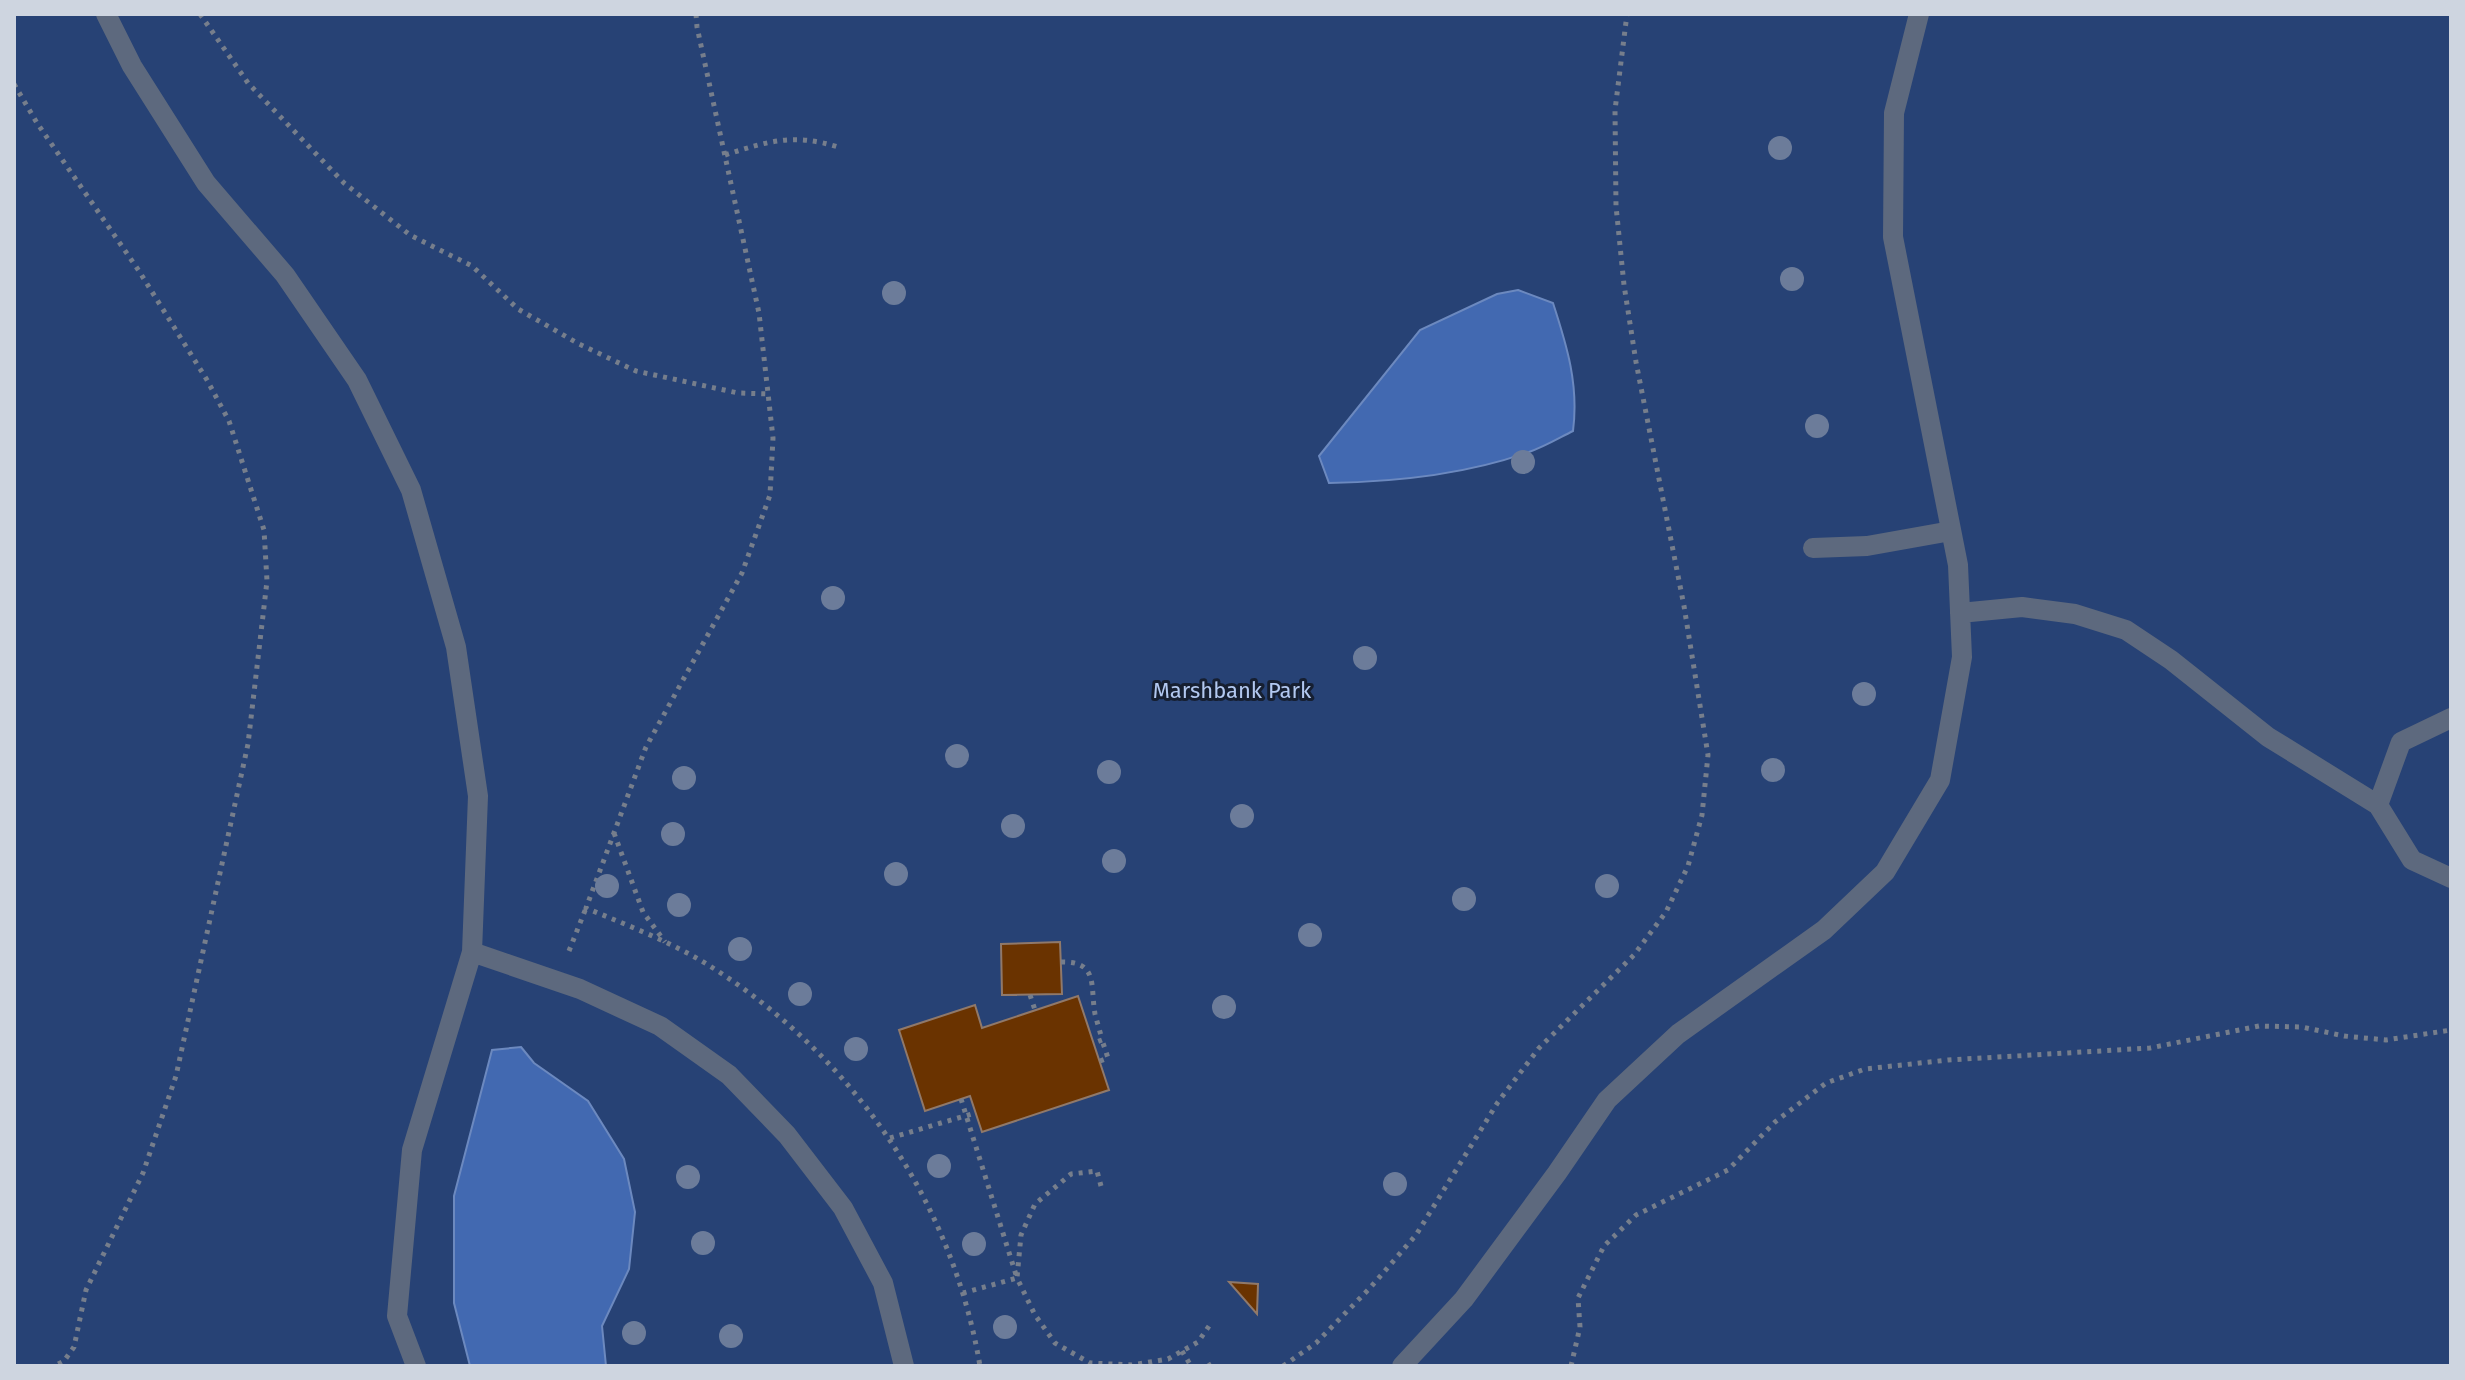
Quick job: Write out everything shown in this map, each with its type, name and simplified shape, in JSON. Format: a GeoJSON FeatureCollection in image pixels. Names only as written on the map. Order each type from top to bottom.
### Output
{"type":"FeatureCollection","features":[{"type":"Feature","properties":{"kind":"lane"},"geometry":{"type":"LineString","coordinates":[[106,14],[132,66],[206,183],[285,275],[357,380],[411,490],[456,647],[478,796],[472,952],[412,1150],[397,1316],[416,1366]]}},
{"type":"Feature","properties":{"kind":"lane"},"geometry":{"type":"LineString","coordinates":[[1402,1366],[1464,1299],[1607,1100],[1678,1034],[1824,930],[1885,872],[1940,780],[1962,657],[1958,565],[1893,237],[1894,113],[1919,14]]}},
{"type":"Feature","properties":{"kind":"lane"},"geometry":{"type":"LineString","coordinates":[[1813,548],[1867,546],[1951,531]]}},
{"type":"Feature","properties":{"kind":"lane"},"geometry":{"type":"LineString","coordinates":[[1960,613],[2022,607],[2075,614],[2126,630],[2171,660],[2268,737],[2378,805],[2412,860],[2451,878]]}},
{"type":"Feature","properties":{"kind":"lane"},"geometry":{"type":"LineString","coordinates":[[2378,805],[2401,742],[2451,718]]}},
{"type":"Feature","properties":{"kind":"lane"},"geometry":{"type":"LineString","coordinates":[[472,952],[556,980],[660,1026],[729,1075],[787,1135],[843,1208],[883,1283],[904,1366]]}},
{"type":"Feature","properties":{"kind":"path"},"geometry":{"type":"LineString","coordinates":[[200,14],[248,83],[344,183],[410,235],[472,266],[518,309],[579,344],[636,371],[738,393],[770,394]]}},
{"type":"Feature","properties":{"kind":"path"},"geometry":{"type":"LineString","coordinates":[[556,980],[646,747],[742,573],[770,495],[773,438],[759,313],[696,14]]}},
{"type":"Feature","properties":{"kind":"path"},"geometry":{"type":"LineString","coordinates":[[1283,1366],[1316,1343],[1416,1235],[1498,1102],[1539,1048],[1642,944],[1666,912],[1688,866],[1702,815],[1708,755],[1684,606],[1636,362],[1616,206],[1615,110],[1627,14]]}},
{"type":"Feature","properties":{"kind":"path"},"geometry":{"type":"LineString","coordinates":[[14,84],[37,123],[139,271],[229,421],[264,530],[267,581],[248,744],[176,1076],[143,1173],[86,1290],[74,1347],[64,1361],[54,1366]]}},
{"type":"Feature","properties":{"kind":"path"},"geometry":{"type":"LineString","coordinates":[[725,155],[768,141],[810,138],[838,147]]}},
{"type":"Feature","properties":{"kind":"path"},"geometry":{"type":"LineString","coordinates":[[614,832],[643,912],[665,943]]}},
{"type":"Feature","properties":{"kind":"path"},"geometry":{"type":"LineString","coordinates":[[586,908],[713,968],[821,1053],[859,1096],[890,1138],[926,1201],[951,1255],[980,1366]]}},
{"type":"Feature","properties":{"kind":"path"},"geometry":{"type":"LineString","coordinates":[[1061,962],[1073,962],[1086,968],[1093,984],[1095,1013],[1108,1058],[1100,1061]]}},
{"type":"Feature","properties":{"kind":"path"},"geometry":{"type":"LineString","coordinates":[[1030,995],[1035,1010]]}},
{"type":"Feature","properties":{"kind":"path"},"geometry":{"type":"LineString","coordinates":[[1571,1366],[1580,1327],[1578,1298],[1604,1246],[1636,1215],[1728,1170],[1775,1122],[1826,1083],[1865,1069],[1948,1060],[2150,1048],[2259,1026],[2302,1027],[2344,1036],[2386,1040],[2451,1030]]}},
{"type":"Feature","properties":{"kind":"path"},"geometry":{"type":"LineString","coordinates":[[1094,1043],[1102,1040]]}},
{"type":"Feature","properties":{"kind":"path"},"geometry":{"type":"LineString","coordinates":[[961,1099],[1017,1278],[1035,1315],[1055,1343],[1090,1363],[1132,1365],[1168,1359],[1198,1342],[1209,1326]]}},
{"type":"Feature","properties":{"kind":"path"},"geometry":{"type":"LineString","coordinates":[[890,1138],[975,1113]]}},
{"type":"Feature","properties":{"kind":"path"},"geometry":{"type":"LineString","coordinates":[[1017,1278],[1021,1235],[1035,1204],[1071,1174],[1097,1171],[1101,1186]]}},
{"type":"Feature","properties":{"kind":"path"},"geometry":{"type":"LineString","coordinates":[[963,1293],[1017,1278]]}},
{"type":"Feature","properties":{"kind":"path"},"geometry":{"type":"LineString","coordinates":[[1182,1351],[1191,1366]]}},
{"type":"Feature","properties":{"kind":"path"},"geometry":{"type":"LineString","coordinates":[[978,1356],[987,1366]]}},
{"type":"Feature","properties":{"kind":"path"},"geometry":{"type":"LineString","coordinates":[[1208,1366],[1216,1361]]}},
{"type":"Feature","properties":{"kind":"green space","name":"Marshbank Park"},"geometry":{"type":"Polygon","coordinates":[[[14,14],[2451,14],[2451,1366],[14,1366],[14,14]]]}},
{"type":"Feature","properties":{"kind":"shaded area"},"geometry":{"type":"Polygon","coordinates":[[[1518,290],[1553,303],[1573,382],[1573,431],[1535,450],[1455,472],[1405,479],[1329,483],[1319,456],[1420,330],[1497,294],[1518,290]]]}},
{"type":"Feature","properties":{"kind":"shaded area"},"geometry":{"type":"Polygon","coordinates":[[[521,1047],[534,1063],[588,1101],[624,1159],[635,1212],[629,1269],[602,1326],[606,1366],[470,1366],[454,1303],[454,1196],[492,1050],[521,1047]]]}},
{"type":"Feature","properties":{"kind":"building"},"geometry":{"type":"Polygon","coordinates":[[[1060,942],[1062,994],[1002,995],[1001,944],[1060,942]]]}},
{"type":"Feature","properties":{"kind":"building"},"geometry":{"type":"Polygon","coordinates":[[[1078,996],[1109,1090],[982,1132],[970,1096],[925,1111],[899,1030],[975,1005],[982,1028],[1078,996]]]}},
{"type":"Feature","properties":{"kind":"building"},"geometry":{"type":"Polygon","coordinates":[[[1229,1282],[1258,1284],[1257,1314],[1229,1282]]]}}]}
